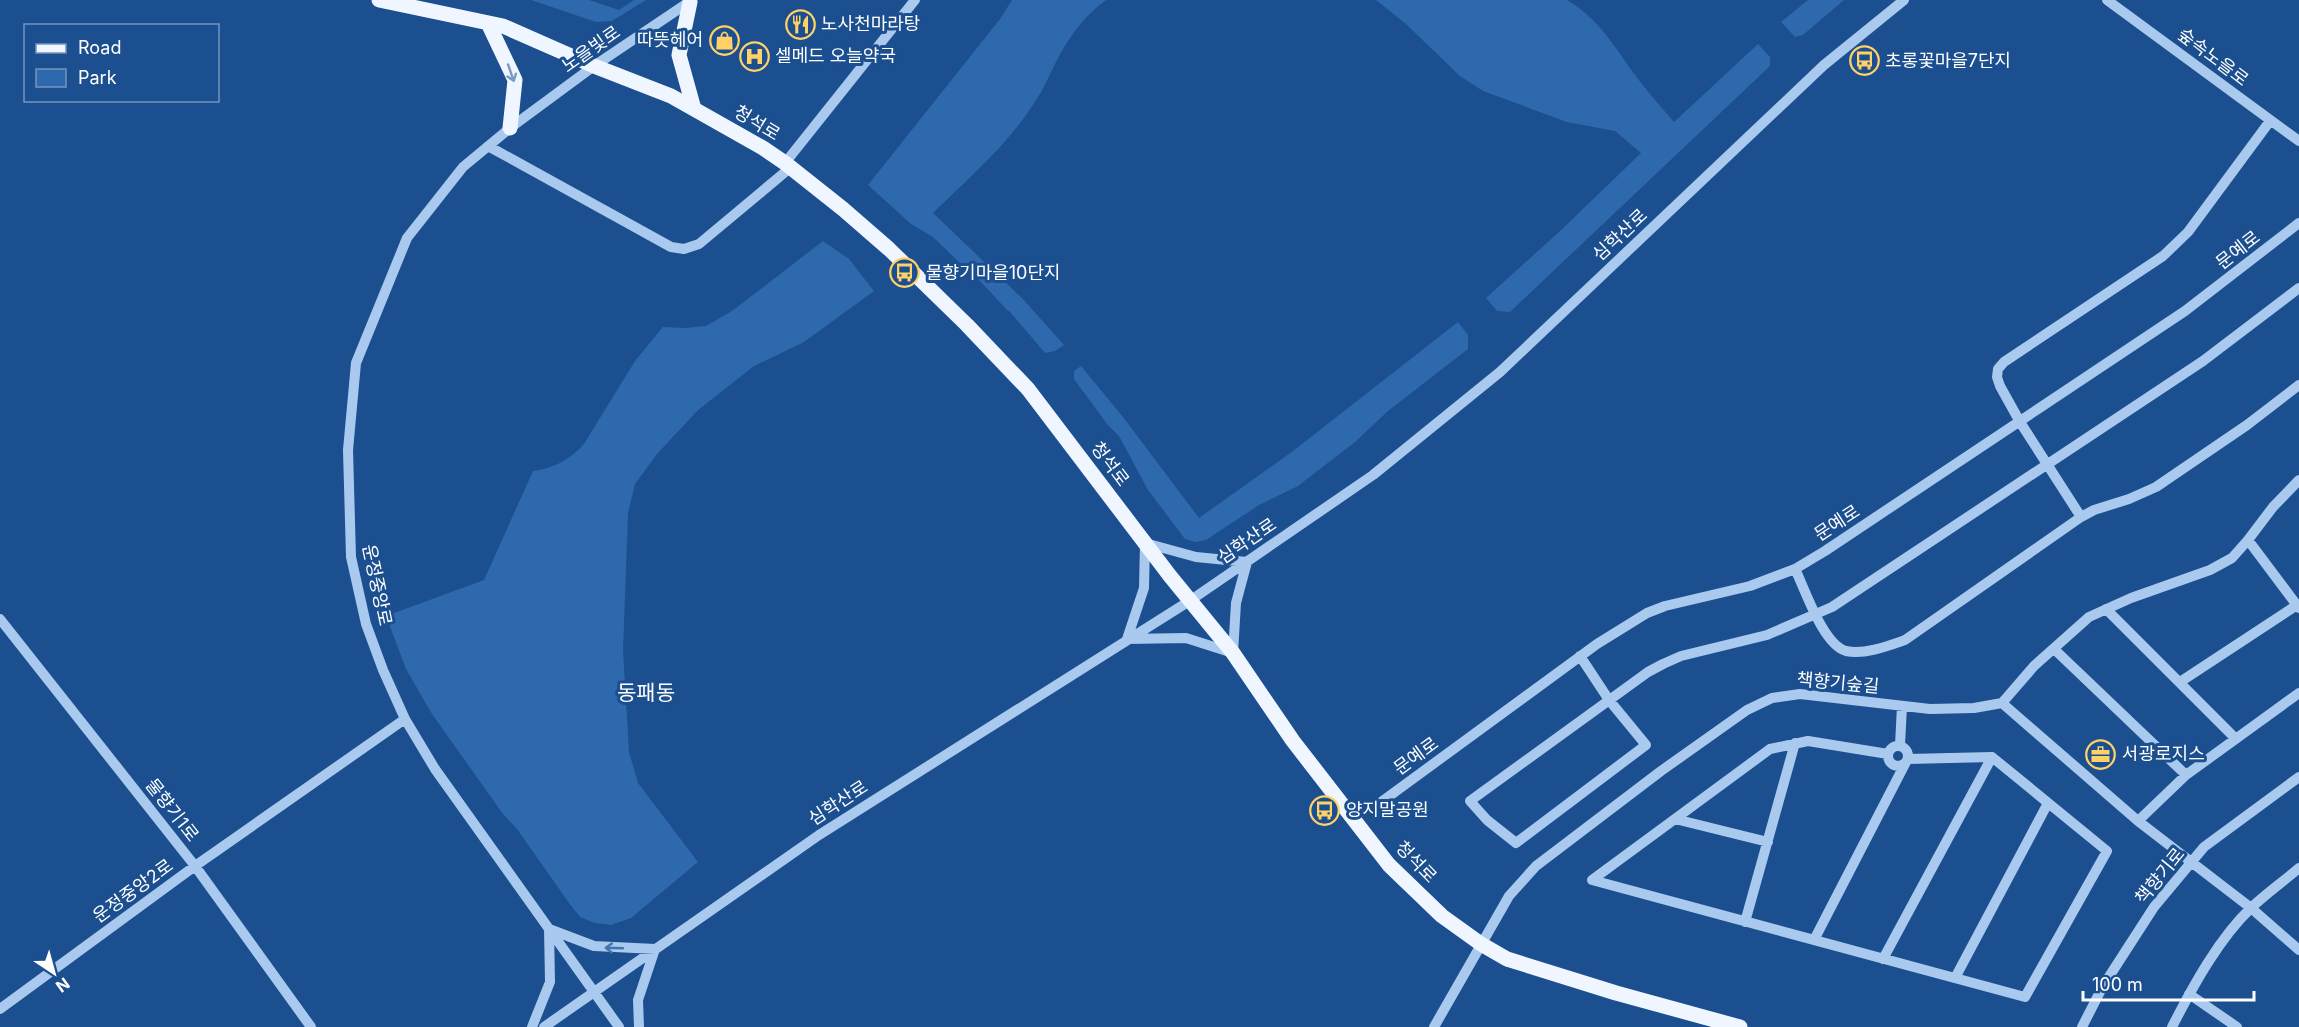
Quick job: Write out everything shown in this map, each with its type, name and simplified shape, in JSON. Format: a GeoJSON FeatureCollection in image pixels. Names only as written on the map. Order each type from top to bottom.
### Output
{"type":"FeatureCollection","features":[{"type":"Feature","properties":{"kind":"main road","name":"청석로"},"geometry":{"type":"LineString","coordinates":[[379,0],[503,26],[594,66],[671,96],[763,148],[787,166],[843,209],[889,249],[967,325],[1028,389],[1145,543],[1233,653],[1293,741],[1389,865],[1442,916],[1481,944],[1507,959],[1616,993],[1740,1027]]}},
{"type":"Feature","properties":{"kind":"main road"},"geometry":{"type":"LineString","coordinates":[[691,1],[679,56],[694,109]]}},
{"type":"Feature","properties":{"kind":"main road"},"geometry":{"type":"LineString","coordinates":[[488,23],[514,80],[510,128]]}},
{"type":"Feature","properties":{"kind":"street"},"geometry":{"type":"LineString","coordinates":[[488,146],[671,247],[684,249],[699,244],[787,166],[915,0]]}},
{"type":"Feature","properties":{"kind":"street","name":"심학산로"},"geometry":{"type":"LineString","coordinates":[[544,1027],[819,835],[1191,600],[1373,475],[1500,372],[1824,65],[1905,0]]}},
{"type":"Feature","properties":{"kind":"street","name":"숲속노을로"},"geometry":{"type":"LineString","coordinates":[[2107,0],[2299,141]]}},
{"type":"Feature","properties":{"kind":"street","name":"노을빛로"},"geometry":{"type":"LineString","coordinates":[[510,128],[594,66],[691,1]]}},
{"type":"Feature","properties":{"kind":"street"},"geometry":{"type":"LineString","coordinates":[[2081,517],[2020,422],[1997,377],[1998,369],[2004,362],[2148,267],[2176,244],[2188,232],[2270,121]]}},
{"type":"Feature","properties":{"kind":"street","name":"운정중앙로"},"geometry":{"type":"LineString","coordinates":[[510,128],[463,167],[407,238],[356,363],[348,450],[351,557],[366,624],[405,719],[435,769],[619,1027]]}},
{"type":"Feature","properties":{"kind":"street","name":"문예로"},"geometry":{"type":"LineString","coordinates":[[1373,808],[1580,656],[1647,613],[1665,606],[1750,586],[1796,569],[1825,552],[2185,311],[2299,223]]}},
{"type":"Feature","properties":{"kind":"street"},"geometry":{"type":"LineString","coordinates":[[1580,656],[1609,700],[1646,745],[1516,843],[1487,820],[1470,801],[1609,700],[1663,664],[1681,656],[1767,635],[1816,614],[1857,592],[2202,361],[2299,288]]}},
{"type":"Feature","properties":{"kind":"street"},"geometry":{"type":"LineString","coordinates":[[1796,569],[1816,614],[1835,645],[1846,651],[1874,649],[1905,640],[2081,517],[2156,487],[2247,425],[2299,385]]}},
{"type":"Feature","properties":{"kind":"street"},"geometry":{"type":"LineString","coordinates":[[2299,480],[2273,507],[2232,558],[2210,570],[2131,598],[2089,617],[2034,666],[2002,703],[2138,821],[2251,908],[2299,950]]}},
{"type":"Feature","properties":{"kind":"street"},"geometry":{"type":"LineString","coordinates":[[2180,681],[2298,607],[2248,540]]}},
{"type":"Feature","properties":{"kind":"street"},"geometry":{"type":"LineString","coordinates":[[1145,543],[1196,557],[1247,562],[1236,603],[1233,653],[1186,638],[1127,639],[1144,588],[1145,543]]}},
{"type":"Feature","properties":{"kind":"street"},"geometry":{"type":"LineString","coordinates":[[2106,609],[2236,739]]}},
{"type":"Feature","properties":{"kind":"street","name":"물향기1로"},"geometry":{"type":"LineString","coordinates":[[0,619],[195,866],[311,1027]]}},
{"type":"Feature","properties":{"kind":"street"},"geometry":{"type":"LineString","coordinates":[[2054,649],[2186,775]]}},
{"type":"Feature","properties":{"kind":"street"},"geometry":{"type":"LineString","coordinates":[[2138,821],[2186,775],[2299,693]]}},
{"type":"Feature","properties":{"kind":"street","name":"책향기숲길"},"geometry":{"type":"LineString","coordinates":[[1434,1027],[1509,896],[1536,867],[1661,771],[1747,710],[1772,698],[1800,694],[1930,709],[2002,703]]}},
{"type":"Feature","properties":{"kind":"street"},"geometry":{"type":"LineString","coordinates":[[1900,746],[1902,706]]}},
{"type":"Feature","properties":{"kind":"street","name":"운정중앙2로"},"geometry":{"type":"LineString","coordinates":[[0,1009],[195,866],[405,719]]}},
{"type":"Feature","properties":{"kind":"street"},"geometry":{"type":"LineString","coordinates":[[1814,940],[1907,760],[1906,749],[1900,746],[1891,748],[1888,754],[1890,761],[1895,765],[1901,765],[1907,760],[1992,757],[2107,851],[2025,997],[1745,922],[1592,880],[1770,749],[1808,741],[1888,754]]}},
{"type":"Feature","properties":{"kind":"street"},"geometry":{"type":"LineString","coordinates":[[1745,922],[1795,743]]}},
{"type":"Feature","properties":{"kind":"street"},"geometry":{"type":"LineString","coordinates":[[1883,959],[1992,757]]}},
{"type":"Feature","properties":{"kind":"street","name":"책향기로"},"geometry":{"type":"LineString","coordinates":[[2082,1027],[2103,986],[2154,907],[2204,847],[2299,777]]}},
{"type":"Feature","properties":{"kind":"street"},"geometry":{"type":"LineString","coordinates":[[1955,978],[2049,803]]}},
{"type":"Feature","properties":{"kind":"street"},"geometry":{"type":"LineString","coordinates":[[1675,819],[1768,842]]}},
{"type":"Feature","properties":{"kind":"street"},"geometry":{"type":"LineString","coordinates":[[2172,1027],[2189,994],[2217,950],[2251,908],[2299,868]]}},
{"type":"Feature","properties":{"kind":"street"},"geometry":{"type":"LineString","coordinates":[[532,1027],[550,982],[549,929],[594,946],[655,950],[638,1000],[639,1027]]}},
{"type":"Feature","properties":{"kind":"street"},"geometry":{"type":"LineString","coordinates":[[2189,994],[2237,1027]]}},
{"type":"Feature","properties":{"kind":"green space"},"geometry":{"type":"Polygon","coordinates":[[[531,0],[589,0],[619,10],[634,0],[646,0],[612,21],[596,22],[531,0]]]}},
{"type":"Feature","properties":{"kind":"green space"},"geometry":{"type":"Polygon","coordinates":[[[1012,0],[1106,0],[1083,21],[1071,37],[1040,93],[1015,129],[933,213],[1022,298],[1064,345],[1055,351],[1045,353],[966,266],[933,237],[911,224],[868,185],[1000,19],[1012,0]]]}},
{"type":"Feature","properties":{"kind":"green space"},"geometry":{"type":"Polygon","coordinates":[[[1376,0],[1567,0],[1597,24],[1674,122],[1758,44],[1770,57],[1770,66],[1510,312],[1497,311],[1486,298],[1641,153],[1615,131],[1567,122],[1483,91],[1460,76],[1406,24],[1376,0]]]}},
{"type":"Feature","properties":{"kind":"green space"},"geometry":{"type":"Polygon","coordinates":[[[1808,0],[1844,0],[1803,35],[1795,37],[1781,22],[1808,0]]]}},
{"type":"Feature","properties":{"kind":"green space"},"geometry":{"type":"Polygon","coordinates":[[[823,241],[849,259],[874,291],[804,342],[754,366],[698,410],[657,454],[635,484],[628,513],[623,651],[629,752],[638,783],[698,862],[631,918],[611,925],[595,923],[580,917],[569,903],[432,714],[406,669],[386,616],[484,580],[533,471],[561,462],[573,455],[584,444],[635,361],[663,327],[706,326],[732,311],[823,241]]]}},
{"type":"Feature","properties":{"kind":"green space"},"geometry":{"type":"Polygon","coordinates":[[[1458,322],[1468,335],[1468,349],[1388,411],[1355,442],[1298,486],[1259,505],[1206,540],[1195,542],[1185,539],[1148,490],[1119,436],[1107,424],[1074,379],[1074,371],[1081,366],[1123,417],[1199,518],[1293,451],[1458,322]]]}},
{"type":"Feature","properties":{"kind":"place","name":"노사천마라탕"},"geometry":{"type":"Point","coordinates":[800,24]}},
{"type":"Feature","properties":{"kind":"place","name":"따뜻헤어"},"geometry":{"type":"Point","coordinates":[724,40]}},
{"type":"Feature","properties":{"kind":"place","name":"셀메드 오늘약국"},"geometry":{"type":"Point","coordinates":[754,56]}},
{"type":"Feature","properties":{"kind":"place","name":"초롱꽃마을7단지"},"geometry":{"type":"Point","coordinates":[1864,61]}},
{"type":"Feature","properties":{"kind":"place","name":"물향기마을10단지"},"geometry":{"type":"Point","coordinates":[905,273]}},
{"type":"Feature","properties":{"kind":"place","name":"서광로지스"},"geometry":{"type":"Point","coordinates":[2101,754]}},
{"type":"Feature","properties":{"kind":"place","name":"양지말공원"},"geometry":{"type":"Point","coordinates":[1325,810]}},
{"type":"Feature","properties":{"kind":"district","name":"동패동"},"geometry":{"type":"Point","coordinates":[646,693]}}]}
